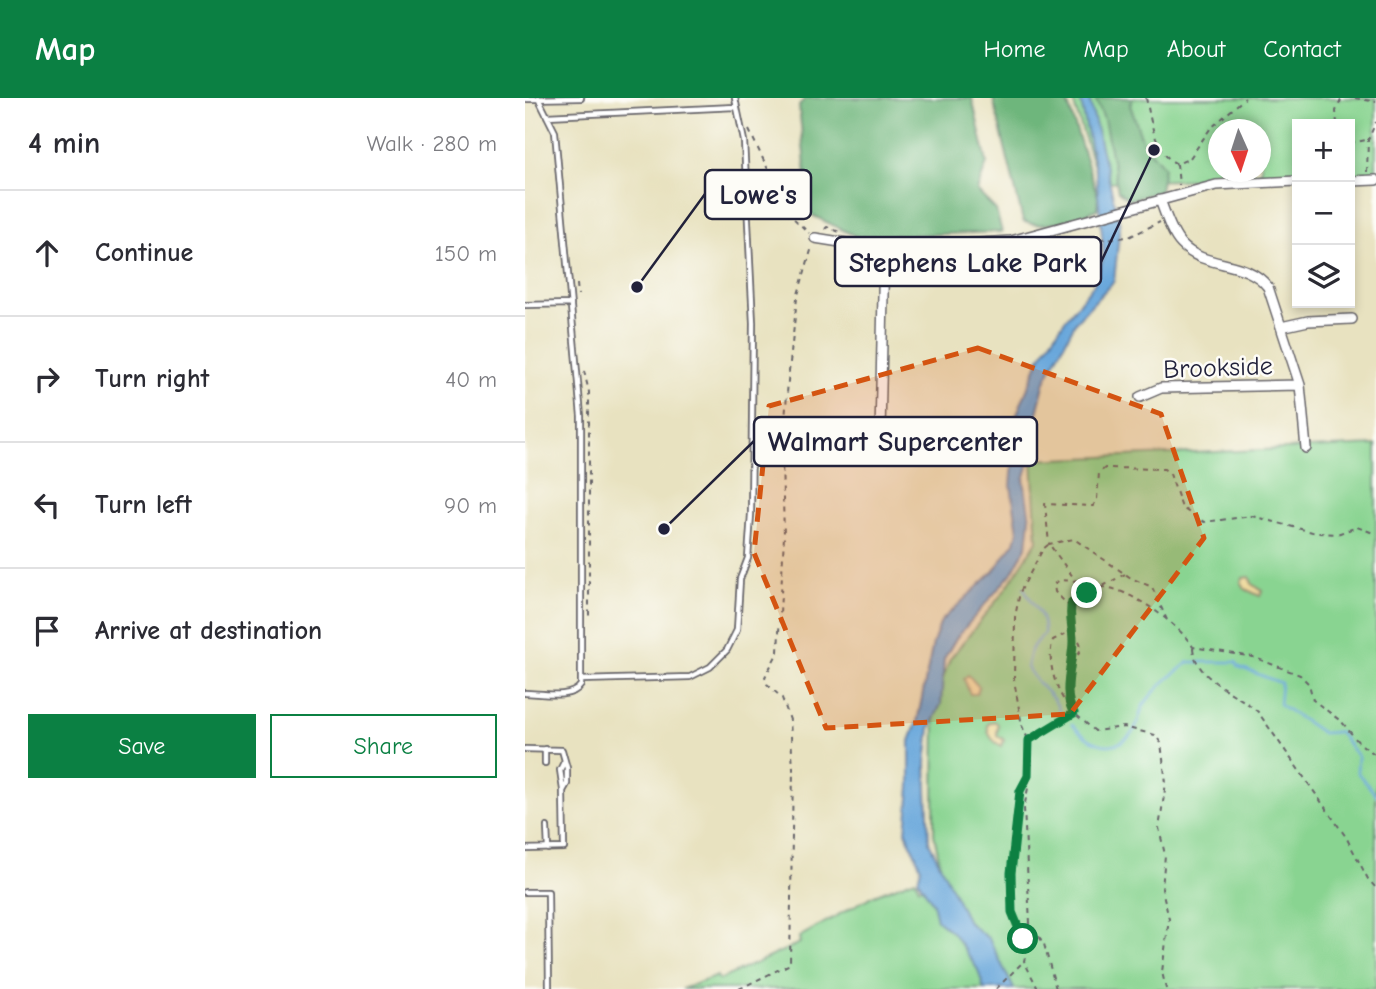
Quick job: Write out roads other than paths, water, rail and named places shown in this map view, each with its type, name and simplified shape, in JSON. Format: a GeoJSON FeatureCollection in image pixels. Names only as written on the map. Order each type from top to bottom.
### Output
{"type":"FeatureCollection","features":[{"type":"Feature","properties":{"kind":"street"},"geometry":{"type":"LineString","coordinates":[[814,238],[884,249],[1011,241],[1216,185],[1292,181]]}},
{"type":"Feature","properties":{"kind":"street"},"geometry":{"type":"LineString","coordinates":[[1160,200],[1175,236],[1187,250],[1259,275],[1268,287],[1300,385],[1306,448]]}},
{"type":"Feature","properties":{"kind":"street"},"geometry":{"type":"LineString","coordinates":[[880,433],[884,249]]}},
{"type":"Feature","properties":{"kind":"street"},"geometry":{"type":"LineString","coordinates":[[1282,327],[1308,321],[1352,319]]}},
{"type":"Feature","properties":{"kind":"street","name":"Brookside"},"geometry":{"type":"LineString","coordinates":[[1140,397],[1161,388],[1300,385]]}},
{"type":"Feature","properties":{"kind":"lane"},"geometry":{"type":"LineString","coordinates":[[525,693],[572,693],[579,689],[581,680],[581,416],[555,132],[538,98]]}},
{"type":"Feature","properties":{"kind":"lane"},"geometry":{"type":"LineString","coordinates":[[525,99],[581,98]]}},
{"type":"Feature","properties":{"kind":"lane"},"geometry":{"type":"LineString","coordinates":[[581,680],[690,677],[710,667],[727,650],[737,630],[740,579],[748,558],[751,514],[753,323],[744,141],[735,98]]}},
{"type":"Feature","properties":{"kind":"lane"},"geometry":{"type":"LineString","coordinates":[[547,116],[735,107]]}},
{"type":"Feature","properties":{"kind":"lane"},"geometry":{"type":"LineString","coordinates":[[525,305],[571,304]]}},
{"type":"Feature","properties":{"kind":"lane"},"geometry":{"type":"LineString","coordinates":[[545,748],[545,763]]}},
{"type":"Feature","properties":{"kind":"lane"},"geometry":{"type":"LineString","coordinates":[[525,749],[562,750],[567,784],[563,791],[564,848],[525,849]]}},
{"type":"Feature","properties":{"kind":"lane"},"geometry":{"type":"LineString","coordinates":[[547,827],[548,849]]}},
{"type":"Feature","properties":{"kind":"lane"},"geometry":{"type":"LineString","coordinates":[[525,892],[548,892],[549,989]]}},
{"type":"Feature","properties":{"kind":"water"},"geometry":{"type":"Polygon","coordinates":[[[1080,98],[1089,98],[1120,225],[1114,281],[1076,321],[1045,381],[1035,421],[1036,439],[1024,480],[1030,519],[1027,546],[1011,574],[957,637],[944,659],[941,704],[930,728],[926,763],[929,842],[968,922],[989,939],[1014,989],[984,989],[978,970],[953,933],[937,920],[933,903],[918,880],[921,868],[906,832],[910,741],[917,722],[933,643],[941,621],[992,573],[1015,542],[1018,531],[1011,486],[1017,414],[1040,358],[1065,320],[1094,284],[1104,256],[1096,173],[1080,98]]]}},
{"type":"Feature","properties":{"kind":"waterway"},"geometry":{"type":"LineString","coordinates":[[1024,588],[1041,615],[1044,627],[1044,634],[1030,652],[1027,667],[1054,700],[1060,712]]}},
{"type":"Feature","properties":{"kind":"waterway"},"geometry":{"type":"LineString","coordinates":[[1072,724],[1093,741],[1117,744],[1132,733],[1150,697],[1189,662],[1236,662],[1239,667],[1281,683],[1279,704],[1322,733],[1339,732],[1358,757],[1357,772],[1376,795]]}},
{"type":"Feature","properties":{"kind":"place","name":"Stephens Lake Park"},"geometry":{"type":"Point","coordinates":[1154,150]}},
{"type":"Feature","properties":{"kind":"place","name":"Lowe's"},"geometry":{"type":"Point","coordinates":[637,287]}},
{"type":"Feature","properties":{"kind":"place","name":"Walmart Supercenter"},"geometry":{"type":"Point","coordinates":[664,529]}}]}
